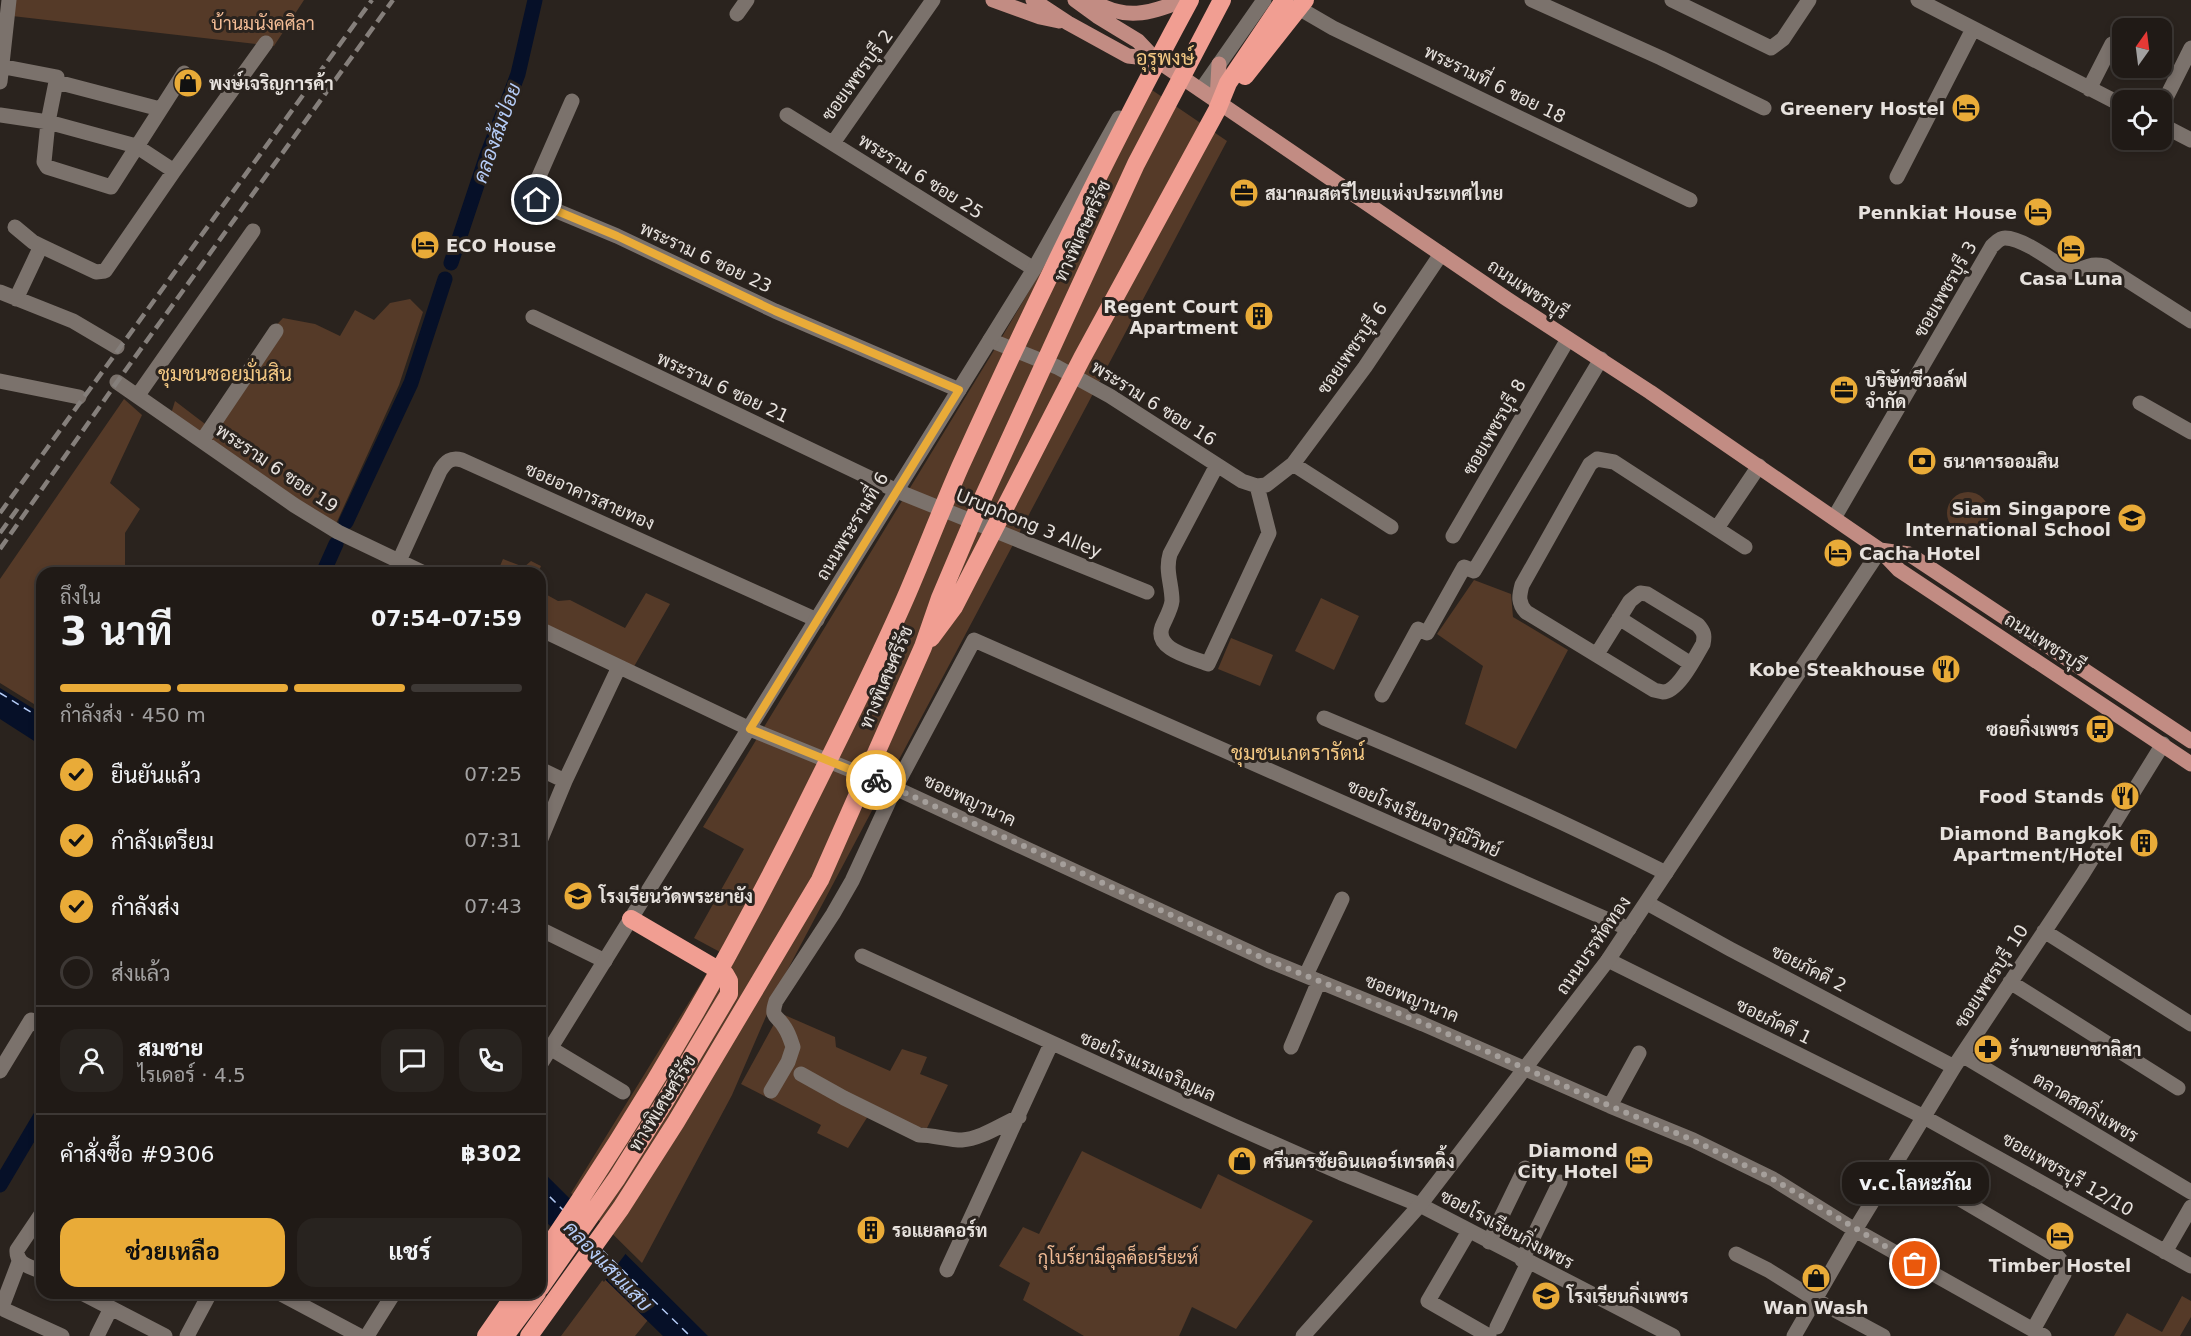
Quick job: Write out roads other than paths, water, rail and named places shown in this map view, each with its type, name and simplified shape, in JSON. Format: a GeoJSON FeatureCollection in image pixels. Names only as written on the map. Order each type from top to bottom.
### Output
{"type":"FeatureCollection","features":[{"type":"Feature","properties":{"kind":"highway","name":"ทางพิเศษศรีรัช"},"geometry":{"type":"LineString","coordinates":[[546,1250],[645,1098],[734,943],[815,787],[907,595],[959,470],[1066,239],[1132,107],[1190,0]]}},
{"type":"Feature","properties":{"kind":"highway","name":"ทางพิเศษศรีรัช"},"geometry":{"type":"LineString","coordinates":[[529,1336],[621,1208],[676,1122],[820,880],[923,647],[940,598],[976,513],[1142,154],[1222,0]]}},
{"type":"Feature","properties":{"kind":"highway"},"geometry":{"type":"LineString","coordinates":[[923,647],[941,627],[954,607],[1082,358],[1228,83],[1284,0]]}},
{"type":"Feature","properties":{"kind":"highway"},"geometry":{"type":"LineString","coordinates":[[1217,105],[1236,88],[1305,0]]}},
{"type":"Feature","properties":{"kind":"highway"},"geometry":{"type":"LineString","coordinates":[[546,1279],[617,1178],[729,994],[729,981],[725,974],[631,919]]}},
{"type":"Feature","properties":{"kind":"highway"},"geometry":{"type":"LineString","coordinates":[[486,1336],[512,1299]]}},
{"type":"Feature","properties":{"kind":"highway"},"geometry":{"type":"LineString","coordinates":[[504,1336],[532,1299]]}},
{"type":"Feature","properties":{"kind":"main road","name":"ถนนเพชรบุรี"},"geometry":{"type":"LineString","coordinates":[[993,0],[1040,17],[1068,23]]}},
{"type":"Feature","properties":{"kind":"main road","name":"ถนนเพชรบุรี"},"geometry":{"type":"LineString","coordinates":[[1033,0],[1068,23],[1128,56],[1155,59]]}},
{"type":"Feature","properties":{"kind":"main road","name":"ถนนเพชรบุรี"},"geometry":{"type":"LineString","coordinates":[[1073,0],[1138,41],[1155,59],[1201,90],[1217,105],[1601,359],[1880,550],[1899,570],[2191,764]]}},
{"type":"Feature","properties":{"kind":"main road"},"geometry":{"type":"LineString","coordinates":[[1091,0],[1102,8],[1133,14],[1153,12],[1183,0]]}},
{"type":"Feature","properties":{"kind":"main road"},"geometry":{"type":"LineString","coordinates":[[1217,105],[1219,64]]}},
{"type":"Feature","properties":{"kind":"main road","name":"ถนนเพชรบุรี"},"geometry":{"type":"LineString","coordinates":[[1880,550],[1909,554],[2191,741]]}},
{"type":"Feature","properties":{"kind":"street"},"geometry":{"type":"LineString","coordinates":[[0,82],[9,0]]}},
{"type":"Feature","properties":{"kind":"street"},"geometry":{"type":"LineString","coordinates":[[737,14],[747,0]]}},
{"type":"Feature","properties":{"kind":"street","name":"ซอยเพชรบุรี 2"},"geometry":{"type":"LineString","coordinates":[[833,143],[933,0]]}},
{"type":"Feature","properties":{"kind":"street","name":"ถนนพระรามที่ 6"},"geometry":{"type":"LineString","coordinates":[[546,1055],[1034,269],[1112,130],[1155,59],[1183,0]]}},
{"type":"Feature","properties":{"kind":"street"},"geometry":{"type":"LineString","coordinates":[[1201,90],[1264,0]]}},
{"type":"Feature","properties":{"kind":"street","name":"พระรามที่ 6 ซอย 18"},"geometry":{"type":"LineString","coordinates":[[1284,0],[1334,28],[1690,201]]}},
{"type":"Feature","properties":{"kind":"street"},"geometry":{"type":"LineString","coordinates":[[1532,0],[1661,58],[1764,108]]}},
{"type":"Feature","properties":{"kind":"street"},"geometry":{"type":"LineString","coordinates":[[1675,1],[1771,48],[1783,39],[1809,0]]}},
{"type":"Feature","properties":{"kind":"street"},"geometry":{"type":"LineString","coordinates":[[1918,0],[2112,100]]}},
{"type":"Feature","properties":{"kind":"street"},"geometry":{"type":"LineString","coordinates":[[1897,177],[1973,29]]}},
{"type":"Feature","properties":{"kind":"street"},"geometry":{"type":"LineString","coordinates":[[15,227],[41,246],[96,272],[105,271],[266,43]]}},
{"type":"Feature","properties":{"kind":"street"},"geometry":{"type":"LineString","coordinates":[[2089,88],[2112,44]]}},
{"type":"Feature","properties":{"kind":"street"},"geometry":{"type":"LineString","coordinates":[[2170,90],[2191,48]]}},
{"type":"Feature","properties":{"kind":"street"},"geometry":{"type":"LineString","coordinates":[[1,66],[56,76],[57,82],[48,122],[44,162],[47,167],[111,187],[184,73]]}},
{"type":"Feature","properties":{"kind":"street"},"geometry":{"type":"LineString","coordinates":[[57,82],[160,109]]}},
{"type":"Feature","properties":{"kind":"street","name":"พระราม 6 ซอย 23"},"geometry":{"type":"LineString","coordinates":[[572,100],[533,190],[537,200],[545,206],[617,236],[775,311],[959,390]]}},
{"type":"Feature","properties":{"kind":"street"},"geometry":{"type":"LineString","coordinates":[[0,115],[48,122],[136,146],[174,171]]}},
{"type":"Feature","properties":{"kind":"street","name":"พระราม 6 ซอย 25"},"geometry":{"type":"LineString","coordinates":[[787,115],[1034,269]]}},
{"type":"Feature","properties":{"kind":"street"},"geometry":{"type":"LineString","coordinates":[[2172,130],[2191,140]]}},
{"type":"Feature","properties":{"kind":"street"},"geometry":{"type":"LineString","coordinates":[[138,395],[253,231]]}},
{"type":"Feature","properties":{"kind":"street","name":"ซอยเพชรบุรี 3"},"geometry":{"type":"LineString","coordinates":[[1834,518],[1992,246],[2000,240],[2005,238],[2022,243],[2070,272],[2094,264],[2105,266],[2191,321]]}},
{"type":"Feature","properties":{"kind":"street"},"geometry":{"type":"LineString","coordinates":[[16,299],[41,246]]}},
{"type":"Feature","properties":{"kind":"street","name":"ซอยเพชรบุรี 6"},"geometry":{"type":"LineString","coordinates":[[1293,464],[1365,367],[1441,254]]}},
{"type":"Feature","properties":{"kind":"street"},"geometry":{"type":"LineString","coordinates":[[0,292],[73,321],[117,347]]}},
{"type":"Feature","properties":{"kind":"street","name":"พระราม 6 ซอย 21"},"geometry":{"type":"LineString","coordinates":[[533,317],[897,491]]}},
{"type":"Feature","properties":{"kind":"street"},"geometry":{"type":"LineString","coordinates":[[202,441],[276,331]]}},
{"type":"Feature","properties":{"kind":"street","name":"ซอยเพชรบุรี 8"},"geometry":{"type":"LineString","coordinates":[[1453,536],[1568,339]]}},
{"type":"Feature","properties":{"kind":"street","name":"พระราม 6 ซอย 16"},"geometry":{"type":"LineString","coordinates":[[990,340],[1057,368],[1092,387],[1242,481],[1257,486]]}},
{"type":"Feature","properties":{"kind":"street"},"geometry":{"type":"LineString","coordinates":[[1382,695],[1418,629],[1427,633],[1464,567],[1474,571],[1601,359]]}},
{"type":"Feature","properties":{"kind":"street"},"geometry":{"type":"LineString","coordinates":[[0,381],[79,397]]}},
{"type":"Feature","properties":{"kind":"street","name":"พระราม 6 ซอย 19"},"geometry":{"type":"LineString","coordinates":[[117,381],[294,505],[338,532],[412,567]]}},
{"type":"Feature","properties":{"kind":"street"},"geometry":{"type":"LineString","coordinates":[[2140,403],[2191,432]]}},
{"type":"Feature","properties":{"kind":"street","name":"ซอยอาคารสายทอง"},"geometry":{"type":"LineString","coordinates":[[399,561],[440,471],[444,464],[454,458],[817,620]]}},
{"type":"Feature","properties":{"kind":"street"},"geometry":{"type":"LineString","coordinates":[[1597,654],[1630,601],[1640,593],[1647,594],[1698,625],[1705,637],[1678,684],[1671,690],[1663,692],[1654,690],[1526,612],[1519,599],[1522,585],[1590,464],[1597,459],[1614,462],[1745,547]]}},
{"type":"Feature","properties":{"kind":"street"},"geometry":{"type":"LineString","coordinates":[[1217,465],[1170,554],[1167,565],[1171,606],[1160,634],[1161,640],[1167,646],[1208,664],[1267,539],[1269,526],[1257,486],[1266,485],[1293,464],[1391,527]]}},
{"type":"Feature","properties":{"kind":"street"},"geometry":{"type":"LineString","coordinates":[[1717,528],[1759,466]]}},
{"type":"Feature","properties":{"kind":"street","name":"Uruphong 3 Alley"},"geometry":{"type":"LineString","coordinates":[[897,491],[1147,592]]}},
{"type":"Feature","properties":{"kind":"street","name":"ถนนบรรทัดทอง"},"geometry":{"type":"LineString","coordinates":[[1303,1336],[1420,1206],[1608,960],[1880,550]]}},
{"type":"Feature","properties":{"kind":"street"},"geometry":{"type":"LineString","coordinates":[[1619,618],[1691,664]]}},
{"type":"Feature","properties":{"kind":"street"},"geometry":{"type":"LineString","coordinates":[[546,632],[750,729]]}},
{"type":"Feature","properties":{"kind":"street","name":"ซอยโรงเรียนจารุณีวิทย์"},"geometry":{"type":"LineString","coordinates":[[895,788],[974,640],[1629,929]]}},
{"type":"Feature","properties":{"kind":"street"},"geometry":{"type":"LineString","coordinates":[[546,827],[619,667]]}},
{"type":"Feature","properties":{"kind":"street"},"geometry":{"type":"LineString","coordinates":[[1324,718],[1429,761],[1570,825],[1666,873]]}},
{"type":"Feature","properties":{"kind":"street","name":"ซอยพญานาค"},"geometry":{"type":"LineString","coordinates":[[750,729],[895,788],[1216,937],[1423,1023],[1610,1106],[1693,1140],[1773,1179],[1855,1230],[2038,1333]]}},
{"type":"Feature","properties":{"kind":"street","name":"ซอยเพชรบุรี 10"},"geometry":{"type":"LineString","coordinates":[[1855,1230],[1958,1061],[2082,875],[2163,744]]}},
{"type":"Feature","properties":{"kind":"street"},"geometry":{"type":"LineString","coordinates":[[546,772],[565,781]]}},
{"type":"Feature","properties":{"kind":"street"},"geometry":{"type":"LineString","coordinates":[[771,1091],[788,1062],[793,1047],[785,1026],[774,1016],[776,1001],[842,900],[895,788]]}},
{"type":"Feature","properties":{"kind":"street"},"geometry":{"type":"LineString","coordinates":[[1291,1047],[1312,978],[1342,899]]}},
{"type":"Feature","properties":{"kind":"street","name":"ซอยภัคดี 2"},"geometry":{"type":"LineString","coordinates":[[1647,903],[1730,949],[1958,1061]]}},
{"type":"Feature","properties":{"kind":"street"},"geometry":{"type":"LineString","coordinates":[[2044,931],[2191,1024]]}},
{"type":"Feature","properties":{"kind":"street"},"geometry":{"type":"LineString","coordinates":[[546,932],[605,961]]}},
{"type":"Feature","properties":{"kind":"street","name":"ซอยโรงแรมเจริญผล"},"geometry":{"type":"LineString","coordinates":[[862,956],[1051,1044],[1420,1206]]}},
{"type":"Feature","properties":{"kind":"street","name":"ซอยภัคดี 1"},"geometry":{"type":"LineString","coordinates":[[1608,960],[1924,1117]]}},
{"type":"Feature","properties":{"kind":"street"},"geometry":{"type":"LineString","coordinates":[[2010,982],[2178,1088]]}},
{"type":"Feature","properties":{"kind":"street"},"geometry":{"type":"LineString","coordinates":[[0,1071],[36,1024]]}},
{"type":"Feature","properties":{"kind":"street"},"geometry":{"type":"LineString","coordinates":[[947,1270],[1051,1044]]}},
{"type":"Feature","properties":{"kind":"street"},"geometry":{"type":"LineString","coordinates":[[550,1048],[622,1092]]}},
{"type":"Feature","properties":{"kind":"street"},"geometry":{"type":"LineString","coordinates":[[1610,1106],[1639,1053]]}},
{"type":"Feature","properties":{"kind":"street","name":"ตลาดสดกิ่งเพชร"},"geometry":{"type":"LineString","coordinates":[[1958,1061],[2191,1192]]}},
{"type":"Feature","properties":{"kind":"street"},"geometry":{"type":"LineString","coordinates":[[801,1074],[920,1135],[961,1140],[972,1138],[1019,1117]]}},
{"type":"Feature","properties":{"kind":"street","name":"ซอยเพชรบุรี 12/10"},"geometry":{"type":"LineString","coordinates":[[1924,1117],[2191,1266]]}},
{"type":"Feature","properties":{"kind":"street"},"geometry":{"type":"LineString","coordinates":[[1897,1162],[2057,1256],[2063,1262],[2064,1274],[2038,1333]]}},
{"type":"Feature","properties":{"kind":"street"},"geometry":{"type":"LineString","coordinates":[[1489,1242],[1525,1168]]}},
{"type":"Feature","properties":{"kind":"street"},"geometry":{"type":"LineString","coordinates":[[1469,1231],[1428,1301],[1493,1331],[1560,1182]]}},
{"type":"Feature","properties":{"kind":"street","name":"ซอยโรงเรียนกิ่งเพชร"},"geometry":{"type":"LineString","coordinates":[[1420,1206],[1673,1336]]}},
{"type":"Feature","properties":{"kind":"street"},"geometry":{"type":"LineString","coordinates":[[2165,1252],[2191,1208]]}},
{"type":"Feature","properties":{"kind":"street"},"geometry":{"type":"LineString","coordinates":[[36,1222],[17,1250],[16,1256],[19,1262],[36,1269]]}},
{"type":"Feature","properties":{"kind":"street"},"geometry":{"type":"LineString","coordinates":[[1795,1336],[1855,1230]]}},
{"type":"Feature","properties":{"kind":"street"},"geometry":{"type":"LineString","coordinates":[[1736,1254],[1883,1336]]}},
{"type":"Feature","properties":{"kind":"street"},"geometry":{"type":"LineString","coordinates":[[19,1262],[3,1304],[5,1310],[63,1336]]}},
{"type":"Feature","properties":{"kind":"street"},"geometry":{"type":"LineString","coordinates":[[94,1299],[165,1336]]}},
{"type":"Feature","properties":{"kind":"street"},"geometry":{"type":"LineString","coordinates":[[187,1336],[207,1299]]}},
{"type":"Feature","properties":{"kind":"street"},"geometry":{"type":"LineString","coordinates":[[290,1299],[360,1336]]}},
{"type":"Feature","properties":{"kind":"street"},"geometry":{"type":"LineString","coordinates":[[367,1336],[390,1299]]}},
{"type":"Feature","properties":{"kind":"street"},"geometry":{"type":"LineString","coordinates":[[96,1336],[111,1308]]}},
{"type":"Feature","properties":{"kind":"water"},"geometry":{"type":"Polygon","coordinates":[[[0,688],[36,710],[36,742],[0,719],[0,688]]]}},
{"type":"Feature","properties":{"kind":"water","name":"คลองแสนแสบ"},"geometry":{"type":"Polygon","coordinates":[[[546,1175],[708,1336],[663,1336],[546,1222],[546,1175]]]}},
{"type":"Feature","properties":{"kind":"waterway","name":"คลองส้มป่อย"},"geometry":{"type":"LineString","coordinates":[[451,263],[486,158],[518,74],[535,0]]}},
{"type":"Feature","properties":{"kind":"waterway","name":"คลองส้มป่อย"},"geometry":{"type":"LineString","coordinates":[[346,522],[411,383],[445,279]]}},
{"type":"Feature","properties":{"kind":"waterway","name":"คลองส้มป่อย"},"geometry":{"type":"LineString","coordinates":[[326,567],[336,544]]}},
{"type":"Feature","properties":{"kind":"waterway"},"geometry":{"type":"LineString","coordinates":[[0,1185],[36,1124]]}},
{"type":"Feature","properties":{"kind":"railway"},"geometry":{"type":"LineString","coordinates":[[0,513],[372,0]]}},
{"type":"Feature","properties":{"kind":"railway"},"geometry":{"type":"LineString","coordinates":[[0,549],[117,382],[393,0]]}},
{"type":"Feature","properties":{"kind":"railway"},"geometry":{"type":"LineString","coordinates":[[0,533],[21,504]]}},
{"type":"Feature","properties":{"kind":"place","name":"พงษ์เจริญการค้า"},"geometry":{"type":"Point","coordinates":[188,83]}},
{"type":"Feature","properties":{"kind":"place","name":"Greenery Hostel"},"geometry":{"type":"Point","coordinates":[1966,108]}},
{"type":"Feature","properties":{"kind":"place","name":"สมาคมสตรีไทยแห่งประเทศไทย"},"geometry":{"type":"Point","coordinates":[1244,193]}},
{"type":"Feature","properties":{"kind":"place","name":"Pennkiat House"},"geometry":{"type":"Point","coordinates":[2038,212]}},
{"type":"Feature","properties":{"kind":"place","name":"ECO House"},"geometry":{"type":"Point","coordinates":[425,245]}},
{"type":"Feature","properties":{"kind":"place","name":"Casa Luna"},"geometry":{"type":"Point","coordinates":[2071,249]}},
{"type":"Feature","properties":{"kind":"place","name":"Regent Court Apartment"},"geometry":{"type":"Point","coordinates":[1259,316]}},
{"type":"Feature","properties":{"kind":"place","name":"บริษัทซีวอล์ฟ จำกัด"},"geometry":{"type":"Point","coordinates":[1844,390]}},
{"type":"Feature","properties":{"kind":"place","name":"ธนาคารออมสิน"},"geometry":{"type":"Point","coordinates":[1922,461]}},
{"type":"Feature","properties":{"kind":"place","name":"Siam Singapore International School"},"geometry":{"type":"Point","coordinates":[2132,518]}},
{"type":"Feature","properties":{"kind":"place","name":"Cacha Hotel"},"geometry":{"type":"Point","coordinates":[1838,553]}},
{"type":"Feature","properties":{"kind":"place","name":"Kobe Steakhouse"},"geometry":{"type":"Point","coordinates":[1946,669]}},
{"type":"Feature","properties":{"kind":"place","name":"ซอยกิ่งเพชร"},"geometry":{"type":"Point","coordinates":[2100,729]}},
{"type":"Feature","properties":{"kind":"place","name":"Food Stands"},"geometry":{"type":"Point","coordinates":[2125,796]}},
{"type":"Feature","properties":{"kind":"place","name":"Diamond Bangkok Apartment/Hotel"},"geometry":{"type":"Point","coordinates":[2144,843]}},
{"type":"Feature","properties":{"kind":"place","name":"โรงเรียนวัดพระยายัง"},"geometry":{"type":"Point","coordinates":[578,896]}},
{"type":"Feature","properties":{"kind":"place","name":"ร้านขายยาชาลิสา"},"geometry":{"type":"Point","coordinates":[1988,1049]}},
{"type":"Feature","properties":{"kind":"place","name":"Diamond City Hotel"},"geometry":{"type":"Point","coordinates":[1639,1160]}},
{"type":"Feature","properties":{"kind":"place","name":"ศรีนครชัยอินเตอร์เทรดดิ้ง"},"geometry":{"type":"Point","coordinates":[1242,1161]}},
{"type":"Feature","properties":{"kind":"place","name":"รอแยลคอร์ท"},"geometry":{"type":"Point","coordinates":[871,1230]}},
{"type":"Feature","properties":{"kind":"place","name":"Timber Hostel"},"geometry":{"type":"Point","coordinates":[2060,1236]}},
{"type":"Feature","properties":{"kind":"place","name":"v.c.โลหะภัณ"},"geometry":{"type":"Point","coordinates":[1915,1264]}},
{"type":"Feature","properties":{"kind":"place","name":"Wan Wash"},"geometry":{"type":"Point","coordinates":[1816,1278]}},
{"type":"Feature","properties":{"kind":"place","name":"โรงเรียนกิ่งเพชร"},"geometry":{"type":"Point","coordinates":[1546,1296]}},
{"type":"Feature","properties":{"kind":"district","name":"อุรุพงษ์"},"geometry":{"type":"Point","coordinates":[1165,58]}},
{"type":"Feature","properties":{"kind":"district","name":"ชุมชนซอยมั่นสิน"},"geometry":{"type":"Point","coordinates":[225,374]}},
{"type":"Feature","properties":{"kind":"district","name":"ชุมชนเภตรารัตน์"},"geometry":{"type":"Point","coordinates":[1298,753]}},
{"type":"Feature","properties":{"kind":"park label","name":"บ้านมนังคศิลา"},"geometry":{"type":"Point","coordinates":[263,23]}},
{"type":"Feature","properties":{"kind":"park label","name":"กุโบร์ยามีอุลค็อยรียะห์"},"geometry":{"type":"Point","coordinates":[1118,1257]}}]}
